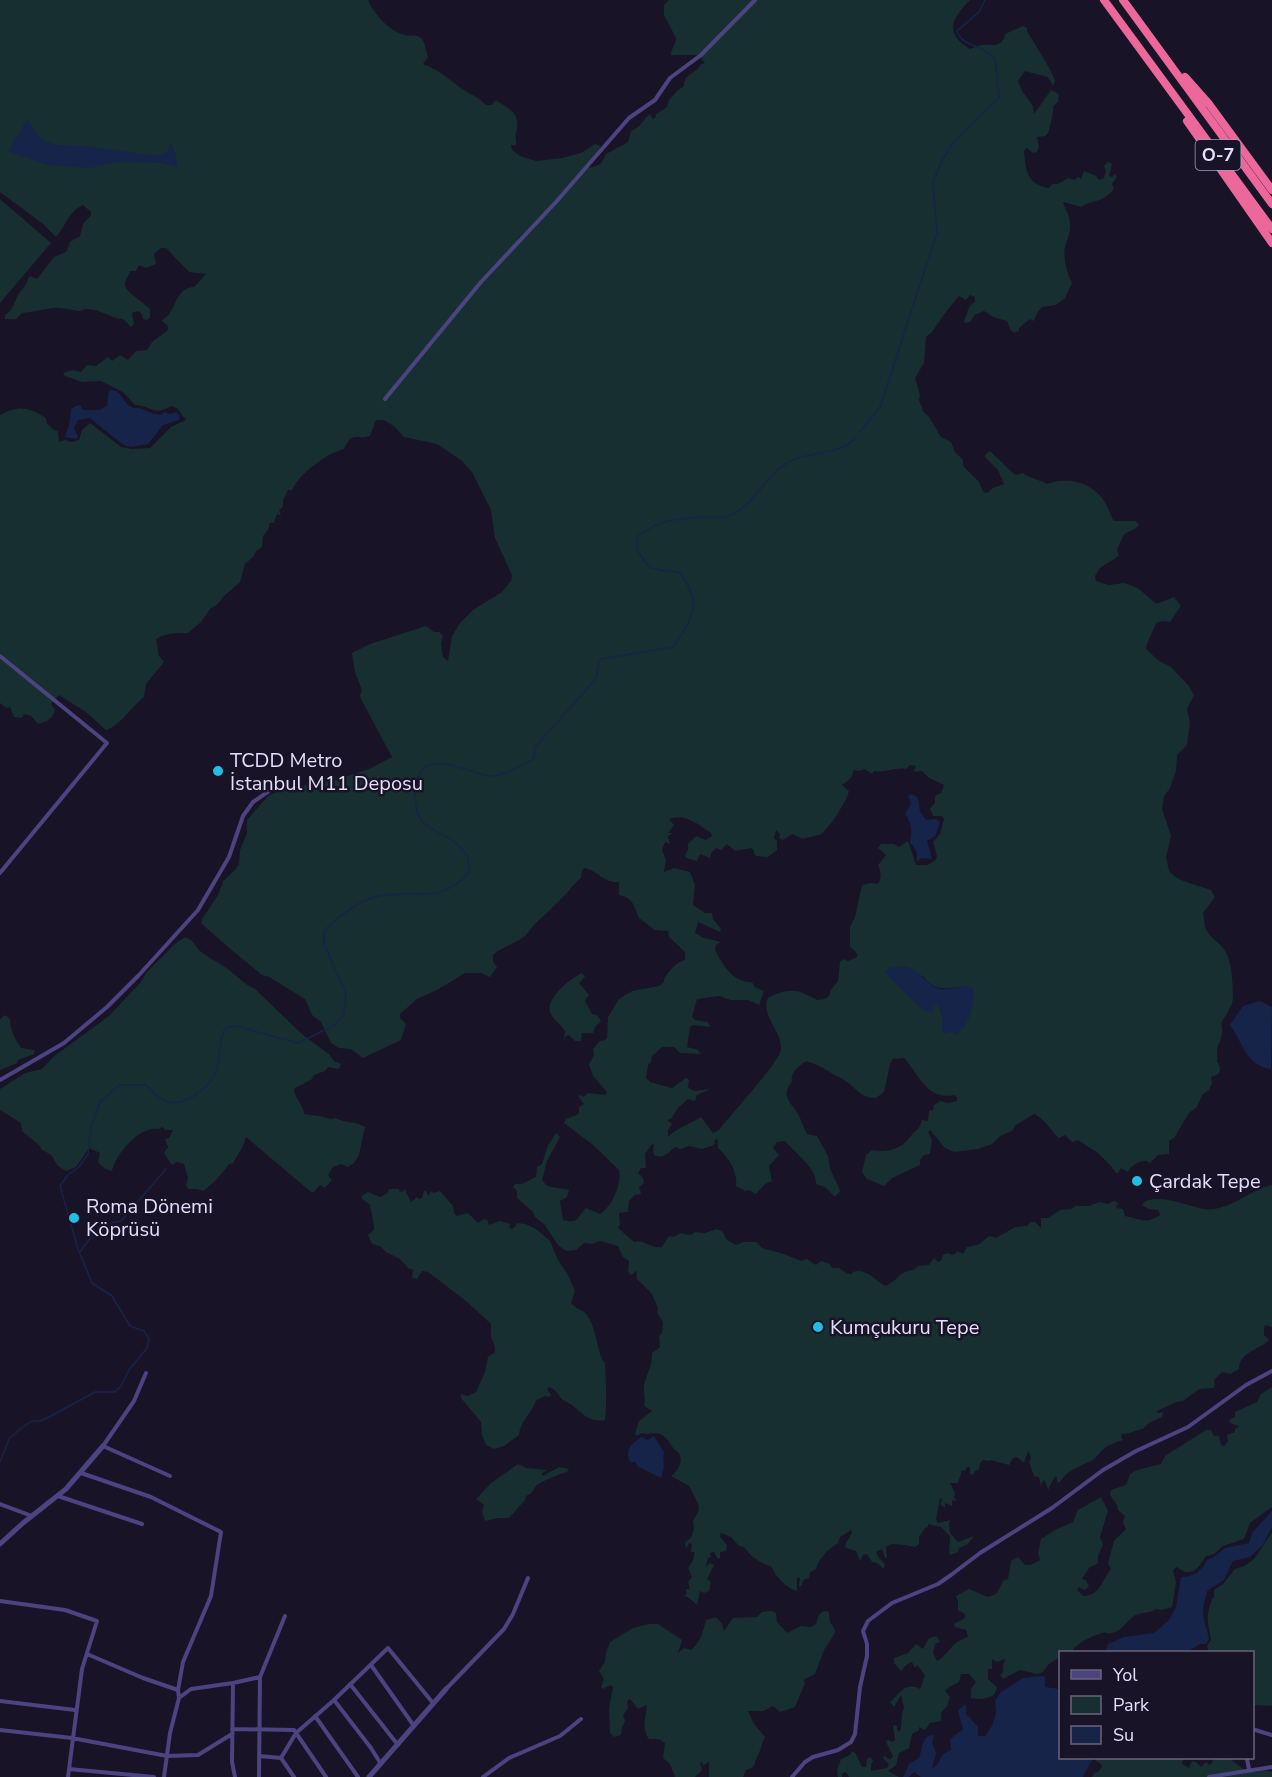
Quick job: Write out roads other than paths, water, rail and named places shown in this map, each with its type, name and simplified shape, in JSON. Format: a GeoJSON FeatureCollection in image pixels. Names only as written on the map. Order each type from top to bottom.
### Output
{"type":"FeatureCollection","features":[{"type":"Feature","properties":{"kind":"highway","name":"O-7"},"geometry":{"type":"LineString","coordinates":[[1104,0],[1272,229]]}},
{"type":"Feature","properties":{"kind":"highway","name":"O-7"},"geometry":{"type":"LineString","coordinates":[[1123,0],[1272,204]]}},
{"type":"Feature","properties":{"kind":"highway"},"geometry":{"type":"LineString","coordinates":[[1168,62],[1209,104],[1272,190]]}},
{"type":"Feature","properties":{"kind":"highway"},"geometry":{"type":"LineString","coordinates":[[1163,81],[1206,151],[1272,243]]}},
{"type":"Feature","properties":{"kind":"street"},"geometry":{"type":"LineString","coordinates":[[385,399],[481,282],[556,202],[629,118],[655,100],[670,78],[701,56],[755,0]]}},
{"type":"Feature","properties":{"kind":"street"},"geometry":{"type":"LineString","coordinates":[[0,656],[107,743],[0,873]]}},
{"type":"Feature","properties":{"kind":"street"},"geometry":{"type":"LineString","coordinates":[[0,1080],[64,1043],[107,1007],[139,975],[198,910],[229,857],[243,816],[253,802],[269,791]]}},
{"type":"Feature","properties":{"kind":"street"},"geometry":{"type":"LineString","coordinates":[[792,1777],[813,1757],[838,1750],[851,1742],[855,1734],[860,1687],[867,1656],[867,1644],[863,1631],[873,1617],[900,1599],[938,1584],[980,1553],[1052,1508],[1103,1470],[1188,1426],[1246,1385],[1272,1371]]}},
{"type":"Feature","properties":{"kind":"street"},"geometry":{"type":"LineString","coordinates":[[0,1544],[81,1473],[134,1401],[146,1372]]}},
{"type":"Feature","properties":{"kind":"street"},"geometry":{"type":"LineString","coordinates":[[103,1446],[170,1476]]}},
{"type":"Feature","properties":{"kind":"street"},"geometry":{"type":"LineString","coordinates":[[81,1473],[151,1497],[221,1532],[211,1596],[183,1662],[178,1690],[179,1698],[170,1733],[164,1777]]}},
{"type":"Feature","properties":{"kind":"street"},"geometry":{"type":"LineString","coordinates":[[57,1496],[142,1524]]}},
{"type":"Feature","properties":{"kind":"street"},"geometry":{"type":"LineString","coordinates":[[0,1504],[32,1516]]}},
{"type":"Feature","properties":{"kind":"street"},"geometry":{"type":"LineString","coordinates":[[369,1777],[433,1703],[504,1629],[528,1578]]}},
{"type":"Feature","properties":{"kind":"street"},"geometry":{"type":"LineString","coordinates":[[0,1601],[65,1610],[97,1621],[82,1670],[68,1777]]}},
{"type":"Feature","properties":{"kind":"street"},"geometry":{"type":"LineString","coordinates":[[259,1777],[260,1677],[285,1616]]}},
{"type":"Feature","properties":{"kind":"street"},"geometry":{"type":"LineString","coordinates":[[281,1758],[296,1733],[388,1648],[433,1703]]}},
{"type":"Feature","properties":{"kind":"street"},"geometry":{"type":"LineString","coordinates":[[87,1654],[178,1690]]}},
{"type":"Feature","properties":{"kind":"street"},"geometry":{"type":"LineString","coordinates":[[371,1665],[414,1726]]}},
{"type":"Feature","properties":{"kind":"street"},"geometry":{"type":"LineString","coordinates":[[179,1698],[191,1689],[260,1677]]}},
{"type":"Feature","properties":{"kind":"street"},"geometry":{"type":"LineString","coordinates":[[233,1683],[232,1762],[235,1777]]}},
{"type":"Feature","properties":{"kind":"street"},"geometry":{"type":"LineString","coordinates":[[350,1684],[398,1744]]}},
{"type":"Feature","properties":{"kind":"street"},"geometry":{"type":"LineString","coordinates":[[334,1700],[371,1748],[381,1765]]}},
{"type":"Feature","properties":{"kind":"street"},"geometry":{"type":"LineString","coordinates":[[0,1701],[75,1710]]}},
{"type":"Feature","properties":{"kind":"street"},"geometry":{"type":"LineString","coordinates":[[315,1716],[358,1777]]}},
{"type":"Feature","properties":{"kind":"street"},"geometry":{"type":"LineString","coordinates":[[483,1777],[509,1758],[560,1736],[581,1719]]}},
{"type":"Feature","properties":{"kind":"street"},"geometry":{"type":"LineString","coordinates":[[232,1729],[294,1730],[326,1777]]}},
{"type":"Feature","properties":{"kind":"street"},"geometry":{"type":"LineString","coordinates":[[0,1730],[72,1738],[167,1756],[198,1755],[232,1734]]}},
{"type":"Feature","properties":{"kind":"street"},"geometry":{"type":"LineString","coordinates":[[1254,1730],[1272,1735]]}},
{"type":"Feature","properties":{"kind":"street"},"geometry":{"type":"LineString","coordinates":[[259,1756],[281,1758]]}},
{"type":"Feature","properties":{"kind":"street"},"geometry":{"type":"LineString","coordinates":[[281,1758],[294,1777]]}},
{"type":"Feature","properties":{"kind":"street"},"geometry":{"type":"LineString","coordinates":[[1247,1759],[1249,1769]]}},
{"type":"Feature","properties":{"kind":"street"},"geometry":{"type":"LineString","coordinates":[[1209,1777],[1272,1767]]}},
{"type":"Feature","properties":{"kind":"street"},"geometry":{"type":"LineString","coordinates":[[69,1769],[154,1777]]}},
{"type":"Feature","properties":{"kind":"water"},"geometry":{"type":"Polygon","coordinates":[[[27,120],[41,140],[57,145],[87,146],[156,156],[168,152],[170,142],[176,155],[177,167],[161,163],[120,162],[88,168],[47,165],[8,151],[27,120]]]}},
{"type":"Feature","properties":{"kind":"water"},"geometry":{"type":"Polygon","coordinates":[[[109,390],[120,394],[133,408],[141,408],[161,415],[165,412],[170,414],[176,412],[179,420],[163,425],[148,444],[131,447],[117,440],[90,418],[78,420],[74,428],[78,437],[76,439],[65,437],[71,409],[80,405],[83,410],[99,410],[107,406],[109,390]]]}},
{"type":"Feature","properties":{"kind":"water"},"geometry":{"type":"Polygon","coordinates":[[[912,794],[918,798],[920,812],[926,820],[936,819],[940,822],[935,836],[927,841],[932,859],[921,858],[917,862],[917,852],[910,842],[910,824],[905,814],[911,804],[908,796],[912,794]]]}},
{"type":"Feature","properties":{"kind":"water"},"geometry":{"type":"Polygon","coordinates":[[[904,966],[916,971],[931,985],[940,989],[965,986],[973,988],[970,1014],[965,1025],[956,1035],[942,1032],[942,1016],[938,1005],[934,1006],[933,1013],[924,1011],[885,973],[890,967],[904,966]]]}},
{"type":"Feature","properties":{"kind":"water"},"geometry":{"type":"Polygon","coordinates":[[[1260,1001],[1272,1007],[1271,1069],[1250,1059],[1230,1025],[1243,1006],[1260,1001]]]}},
{"type":"Feature","properties":{"kind":"water"},"geometry":{"type":"Polygon","coordinates":[[[654,1436],[665,1454],[663,1454],[664,1468],[661,1478],[639,1467],[635,1462],[631,1463],[628,1454],[632,1445],[641,1437],[648,1440],[654,1436]]]}},
{"type":"Feature","properties":{"kind":"water"},"geometry":{"type":"Polygon","coordinates":[[[1272,1511],[1272,1527],[1262,1546],[1250,1557],[1233,1561],[1224,1580],[1207,1591],[1203,1606],[1209,1640],[1206,1644],[1200,1644],[1189,1651],[1105,1651],[1108,1644],[1124,1637],[1154,1633],[1169,1620],[1176,1607],[1181,1577],[1197,1573],[1207,1560],[1225,1548],[1249,1543],[1252,1533],[1272,1511]]]}},
{"type":"Feature","properties":{"kind":"water"},"geometry":{"type":"Polygon","coordinates":[[[1042,1676],[1045,1677],[1045,1687],[1059,1689],[1059,1759],[1092,1759],[1083,1777],[921,1777],[914,1772],[909,1777],[903,1777],[909,1764],[919,1758],[923,1742],[927,1737],[934,1736],[932,1743],[936,1753],[932,1769],[938,1764],[943,1754],[951,1750],[950,1739],[963,1729],[958,1711],[964,1705],[966,1705],[966,1714],[978,1727],[978,1736],[985,1736],[992,1726],[996,1713],[995,1701],[1001,1692],[1023,1678],[1042,1676]]]}},
{"type":"Feature","properties":{"kind":"waterway"},"geometry":{"type":"LineString","coordinates":[[860,432],[880,407],[937,233],[933,181],[955,140],[999,98],[995,58],[964,41],[957,31],[979,12],[985,0]]}},
{"type":"Feature","properties":{"kind":"waterway"},"geometry":{"type":"LineString","coordinates":[[0,1462],[9,1439],[32,1421],[40,1421],[51,1416],[95,1392],[115,1392],[147,1348],[149,1339],[144,1331],[130,1326],[112,1296],[92,1283],[78,1249],[60,1186],[88,1154],[91,1128],[100,1102],[119,1085],[146,1085],[165,1101],[175,1103],[196,1095],[208,1085],[215,1074],[225,1028],[236,1026],[298,1043],[333,1026],[344,1015],[346,994],[324,944],[324,931],[349,910],[371,898],[391,894],[436,893],[446,890],[469,873],[468,856],[448,837],[429,827],[419,816],[415,793],[417,780],[422,770],[430,765],[439,764],[496,776],[534,759],[535,747],[596,679],[600,659],[673,647],[687,624],[693,605],[688,585],[680,573],[650,568],[636,549],[637,537],[661,523],[696,517],[725,517],[735,513],[751,500],[774,474],[791,461],[835,450],[850,443],[856,437]]}},
{"type":"Feature","properties":{"kind":"waterway"},"geometry":{"type":"LineString","coordinates":[[80,1252],[98,1232],[109,1224],[121,1221],[166,1169]]}},
{"type":"Feature","properties":{"kind":"place","name":"TCDD Metro İstanbul M11 Deposu"},"geometry":{"type":"Point","coordinates":[218,771]}},
{"type":"Feature","properties":{"kind":"place","name":"Çardak Tepe"},"geometry":{"type":"Point","coordinates":[1137,1181]}},
{"type":"Feature","properties":{"kind":"place","name":"Roma Dönemi Köprüsü"},"geometry":{"type":"Point","coordinates":[74,1218]}},
{"type":"Feature","properties":{"kind":"place","name":"Kumçukuru Tepe"},"geometry":{"type":"Point","coordinates":[818,1327]}}]}
